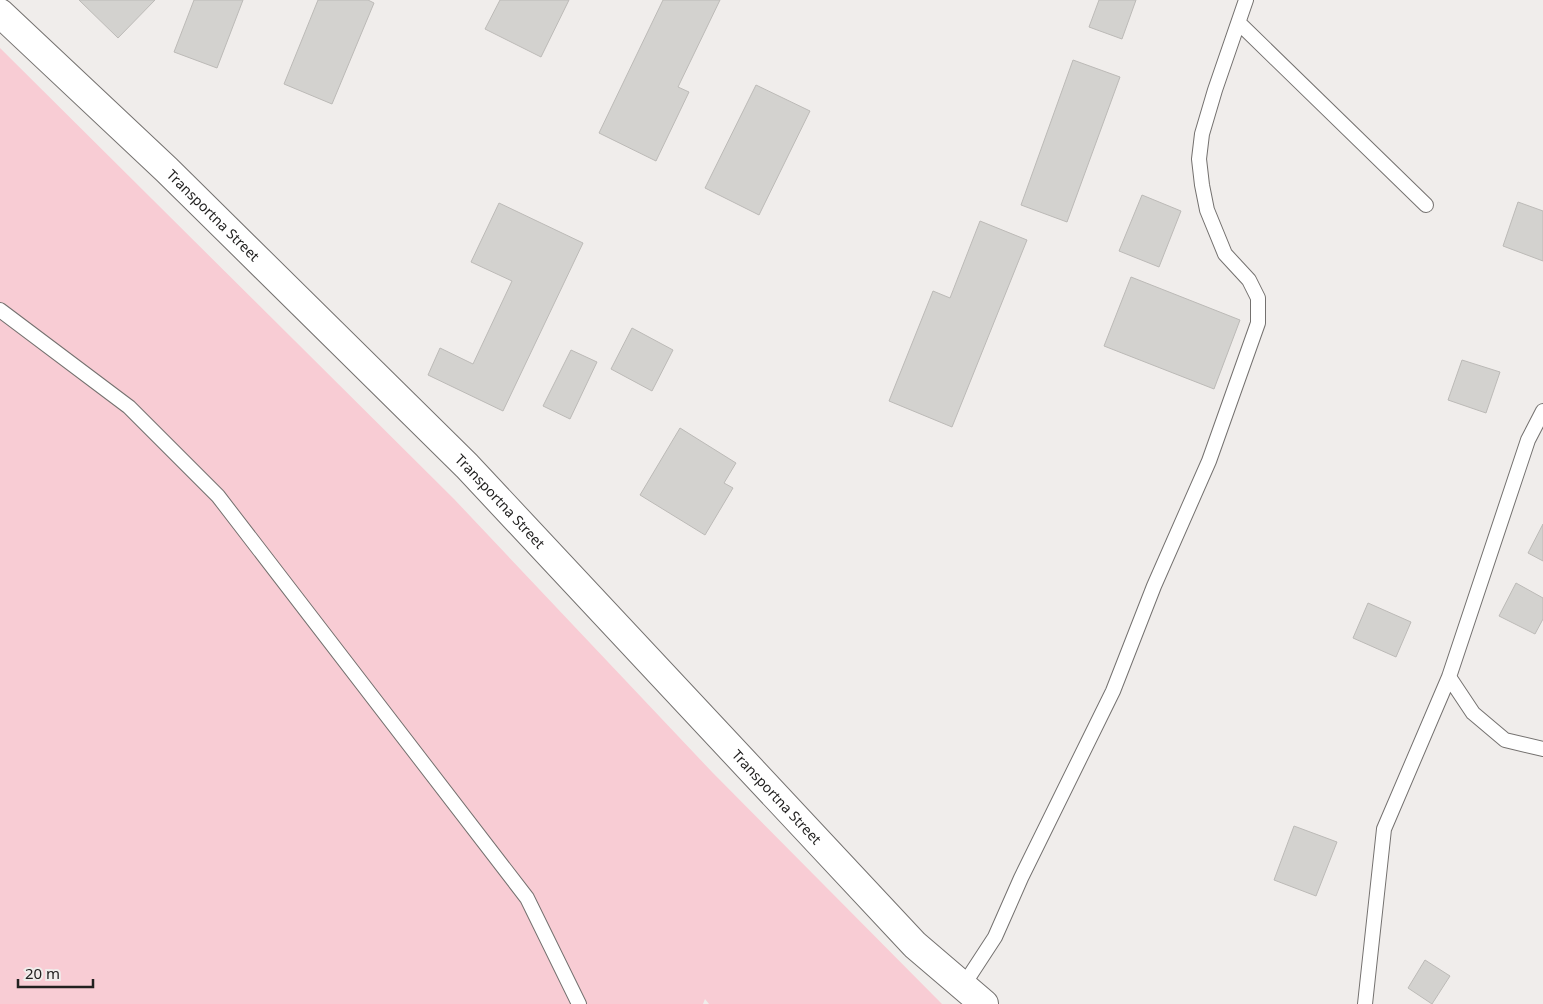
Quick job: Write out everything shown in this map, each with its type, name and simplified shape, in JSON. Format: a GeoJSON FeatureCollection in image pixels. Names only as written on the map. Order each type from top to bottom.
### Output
{"type":"FeatureCollection","features":[{"type":"Feature","properties":{"kind":"street","name":"Transportna Street"},"geometry":{"type":"LineString","coordinates":[[0,14],[167,170],[467,466],[915,945],[984,1004]]}},
{"type":"Feature","properties":{"kind":"lane"},"geometry":{"type":"LineString","coordinates":[[963,986],[995,937],[1021,878],[1113,691],[1154,586],[1209,461],[1258,323],[1258,298],[1249,280],[1225,254],[1207,210],[1199,159],[1202,134],[1246,0]]}},
{"type":"Feature","properties":{"kind":"lane"},"geometry":{"type":"LineString","coordinates":[[1239,23],[1426,205]]}},
{"type":"Feature","properties":{"kind":"lane"},"geometry":{"type":"LineString","coordinates":[[0,310],[129,407],[218,496],[528,898],[579,1004]]}},
{"type":"Feature","properties":{"kind":"lane"},"geometry":{"type":"LineString","coordinates":[[1365,1004],[1384,829],[1449,677],[1528,440],[1543,411]]}},
{"type":"Feature","properties":{"kind":"lane"},"geometry":{"type":"LineString","coordinates":[[1449,677],[1473,713],[1505,740],[1543,749]]}},
{"type":"Feature","properties":{"kind":"shaded area"},"geometry":{"type":"Polygon","coordinates":[[[0,48],[454,499],[712,772],[942,1004],[709,1004],[705,999],[703,1004],[0,1004],[0,48]]]}},
{"type":"Feature","properties":{"kind":"building"},"geometry":{"type":"Polygon","coordinates":[[[79,0],[155,0],[118,38],[79,0]]]}},
{"type":"Feature","properties":{"kind":"building"},"geometry":{"type":"Polygon","coordinates":[[[194,0],[243,0],[217,68],[174,52],[194,0]]]}},
{"type":"Feature","properties":{"kind":"building"},"geometry":{"type":"Polygon","coordinates":[[[318,0],[368,0],[374,3],[332,104],[284,84],[318,0]]]}},
{"type":"Feature","properties":{"kind":"building"},"geometry":{"type":"Polygon","coordinates":[[[500,0],[569,0],[541,57],[485,29],[500,0]]]}},
{"type":"Feature","properties":{"kind":"building"},"geometry":{"type":"Polygon","coordinates":[[[663,0],[720,0],[678,87],[689,92],[656,161],[599,133],[663,0]]]}},
{"type":"Feature","properties":{"kind":"building"},"geometry":{"type":"Polygon","coordinates":[[[1099,0],[1136,0],[1122,39],[1089,27],[1099,0]]]}},
{"type":"Feature","properties":{"kind":"building"},"geometry":{"type":"Polygon","coordinates":[[[1073,60],[1120,77],[1067,222],[1021,205],[1073,60]]]}},
{"type":"Feature","properties":{"kind":"building"},"geometry":{"type":"Polygon","coordinates":[[[756,85],[810,111],[759,215],[705,188],[756,85]]]}},
{"type":"Feature","properties":{"kind":"building"},"geometry":{"type":"Polygon","coordinates":[[[1142,195],[1181,211],[1159,267],[1119,251],[1142,195]]]}},
{"type":"Feature","properties":{"kind":"building"},"geometry":{"type":"Polygon","coordinates":[[[1518,202],[1543,211],[1543,261],[1503,246],[1518,202]]]}},
{"type":"Feature","properties":{"kind":"building"},"geometry":{"type":"Polygon","coordinates":[[[499,203],[583,243],[503,411],[428,375],[440,348],[473,364],[512,281],[471,262],[499,203]]]}},
{"type":"Feature","properties":{"kind":"building"},"geometry":{"type":"Polygon","coordinates":[[[980,221],[1027,240],[952,427],[889,401],[933,291],[950,298],[980,221]]]}},
{"type":"Feature","properties":{"kind":"building"},"geometry":{"type":"Polygon","coordinates":[[[1131,277],[1240,320],[1214,389],[1104,346],[1131,277]]]}},
{"type":"Feature","properties":{"kind":"building"},"geometry":{"type":"Polygon","coordinates":[[[632,328],[673,350],[652,391],[611,369],[632,328]]]}},
{"type":"Feature","properties":{"kind":"building"},"geometry":{"type":"Polygon","coordinates":[[[571,350],[597,362],[570,419],[543,406],[571,350]]]}},
{"type":"Feature","properties":{"kind":"building"},"geometry":{"type":"Polygon","coordinates":[[[1462,360],[1500,372],[1486,413],[1448,400],[1462,360]]]}},
{"type":"Feature","properties":{"kind":"building"},"geometry":{"type":"Polygon","coordinates":[[[680,428],[736,463],[724,483],[733,488],[705,535],[640,495],[680,428]]]}},
{"type":"Feature","properties":{"kind":"building"},"geometry":{"type":"Polygon","coordinates":[[[1543,524],[1543,561],[1528,553],[1543,524]]]}},
{"type":"Feature","properties":{"kind":"building"},"geometry":{"type":"Polygon","coordinates":[[[1516,583],[1543,598],[1543,619],[1535,634],[1499,616],[1516,583]]]}},
{"type":"Feature","properties":{"kind":"building"},"geometry":{"type":"Polygon","coordinates":[[[1368,603],[1411,622],[1396,657],[1353,638],[1368,603]]]}},
{"type":"Feature","properties":{"kind":"building"},"geometry":{"type":"Polygon","coordinates":[[[1294,826],[1337,842],[1316,896],[1274,880],[1294,826]]]}},
{"type":"Feature","properties":{"kind":"building"},"geometry":{"type":"Polygon","coordinates":[[[1425,960],[1450,976],[1432,1004],[1408,988],[1425,960]]]}}]}
